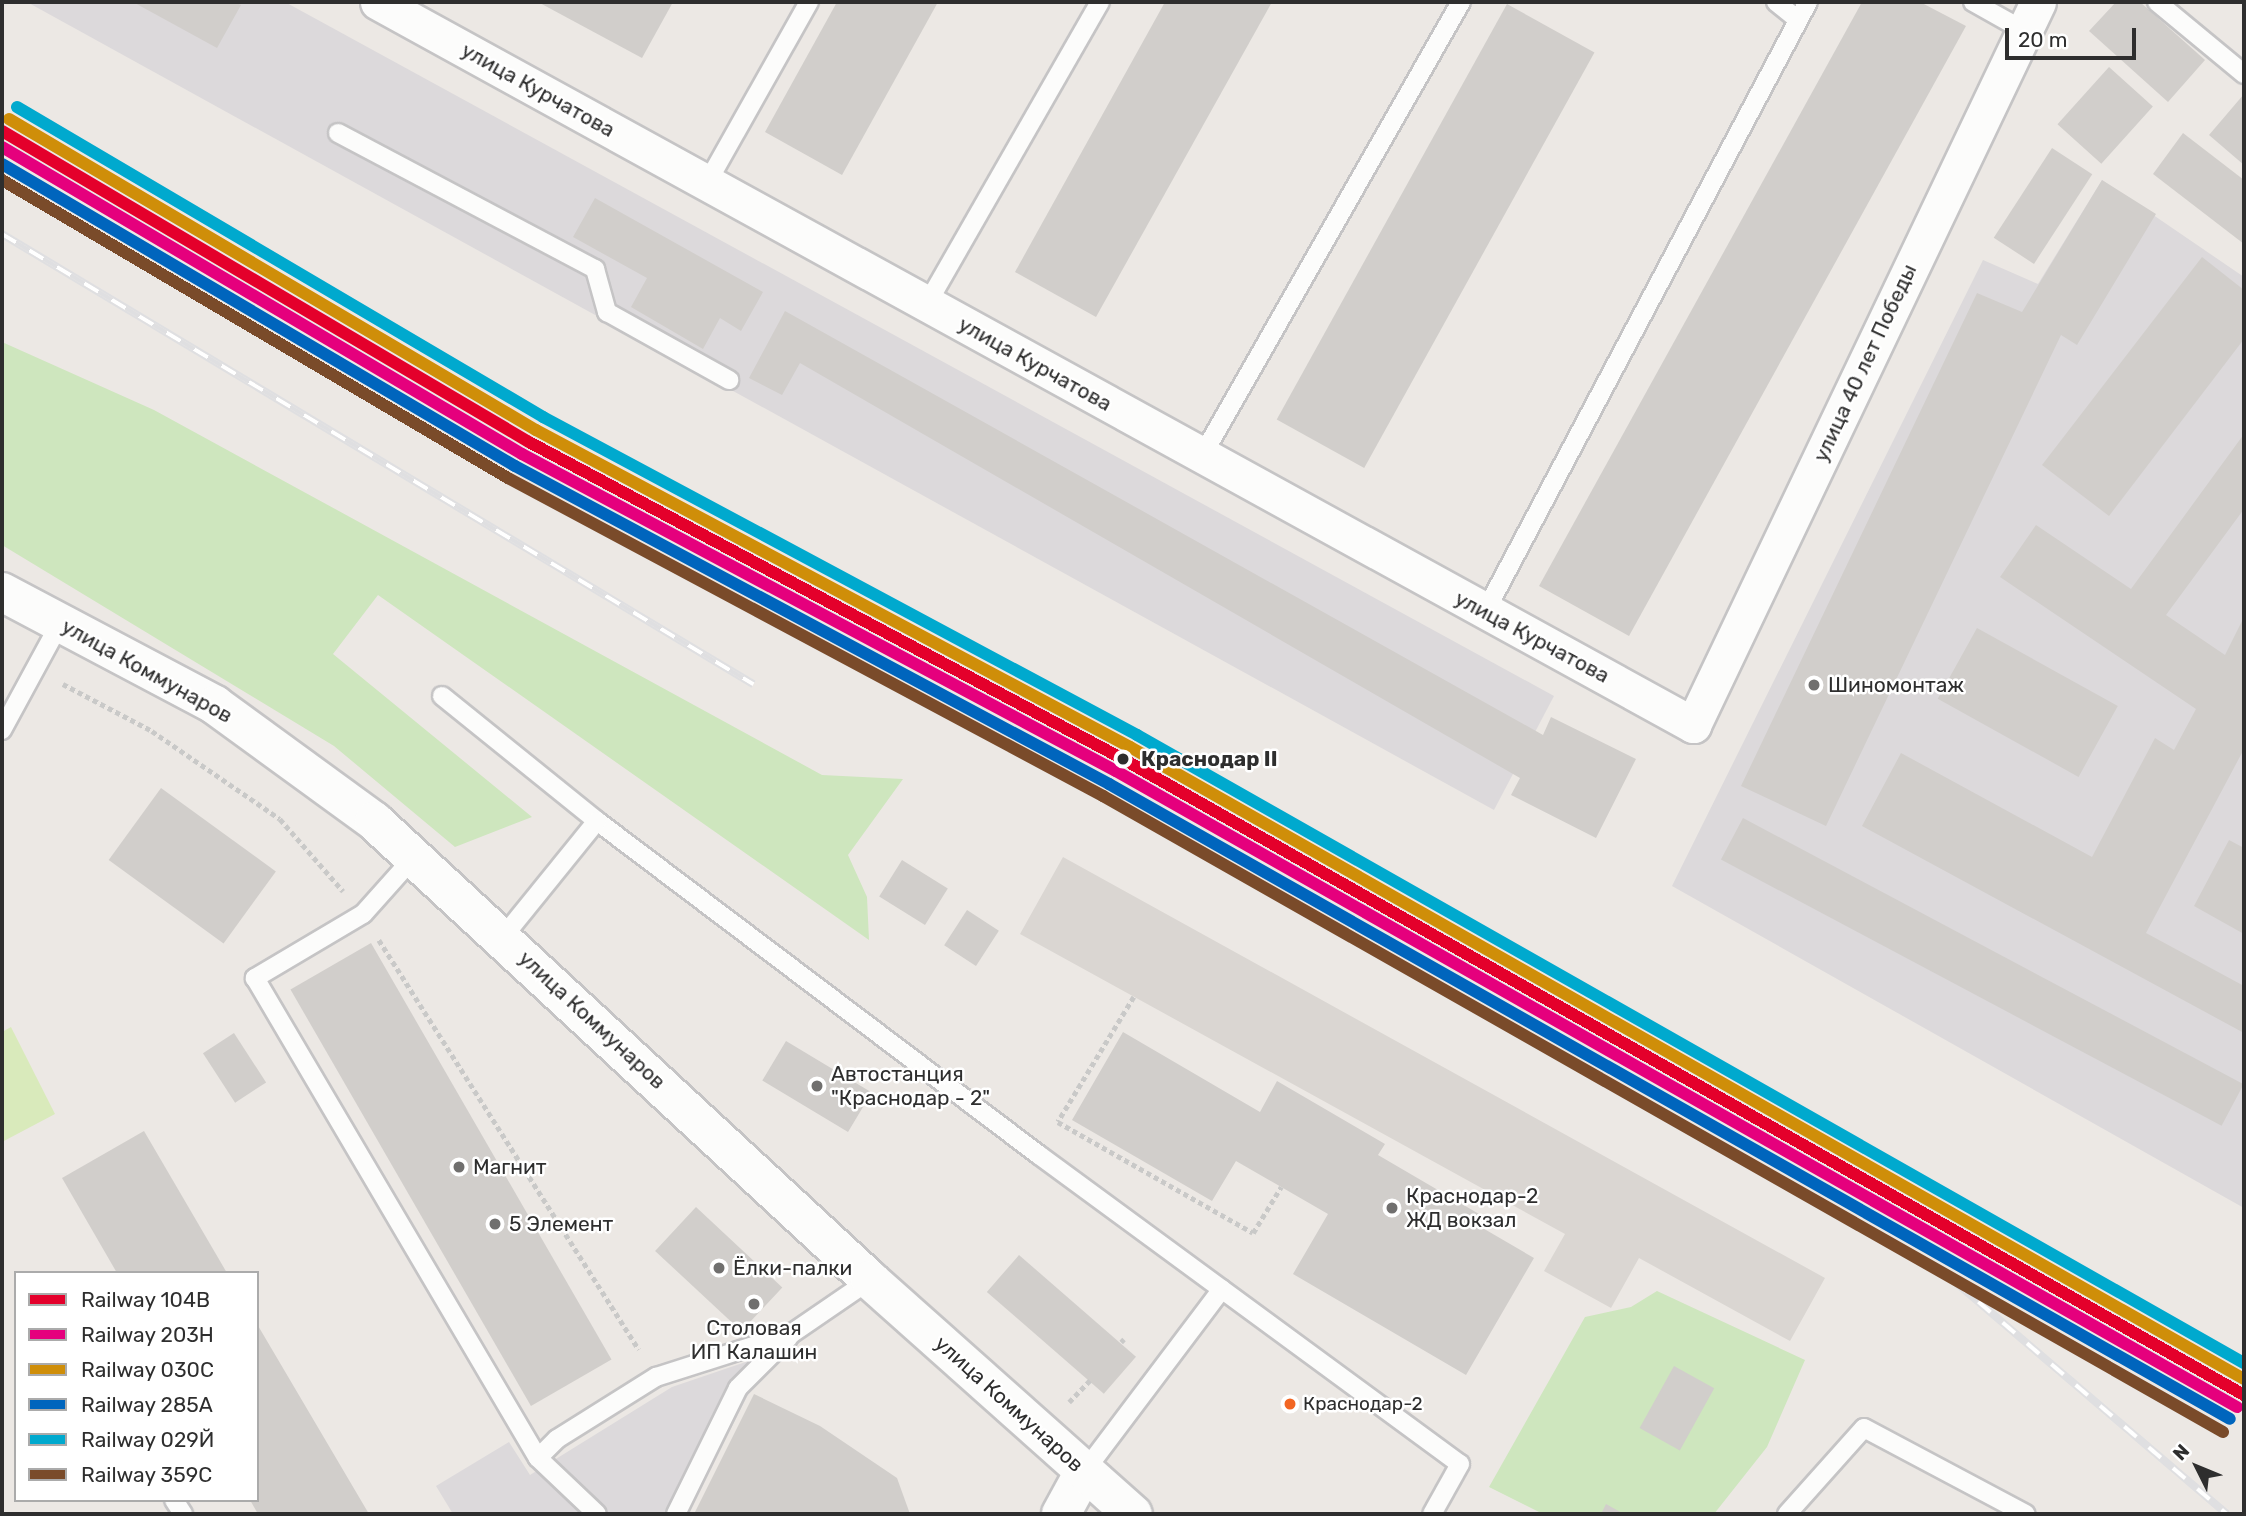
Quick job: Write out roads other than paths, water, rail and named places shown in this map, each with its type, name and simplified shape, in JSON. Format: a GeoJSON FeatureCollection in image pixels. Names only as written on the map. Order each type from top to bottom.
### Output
{"type":"FeatureCollection","features":[{"type":"Feature","properties":{"kind":"main road","name":"улица Коммунаров"},"geometry":{"type":"LineString","coordinates":[[2,592],[215,705],[374,821],[503,937],[870,1280],[1133,1514]]}},
{"type":"Feature","properties":{"kind":"main road"},"geometry":{"type":"LineString","coordinates":[[1061,1514],[1084,1472]]}},
{"type":"Feature","properties":{"kind":"street","name":"улица Курчатова"},"geometry":{"type":"LineString","coordinates":[[378,2],[1693,724]]}},
{"type":"Feature","properties":{"kind":"street","name":"улица 40 лет Победы"},"geometry":{"type":"LineString","coordinates":[[1693,724],[2031,16]]}},
{"type":"Feature","properties":{"kind":"lane"},"geometry":{"type":"LineString","coordinates":[[707,183],[809,2]]}},
{"type":"Feature","properties":{"kind":"lane"},"geometry":{"type":"LineString","coordinates":[[927,304],[1100,2]]}},
{"type":"Feature","properties":{"kind":"lane"},"geometry":{"type":"LineString","coordinates":[[1202,456],[1461,2]]}},
{"type":"Feature","properties":{"kind":"lane"},"geometry":{"type":"LineString","coordinates":[[1776,2],[1798,20]]}},
{"type":"Feature","properties":{"kind":"lane"},"geometry":{"type":"LineString","coordinates":[[1485,612],[1808,2]]}},
{"type":"Feature","properties":{"kind":"lane"},"geometry":{"type":"LineString","coordinates":[[1973,2],[2031,16]]}},
{"type":"Feature","properties":{"kind":"lane"},"geometry":{"type":"LineString","coordinates":[[2157,2],[2244,74]]}},
{"type":"Feature","properties":{"kind":"lane"},"geometry":{"type":"LineString","coordinates":[[338,133],[595,269],[607,312],[729,380]]}},
{"type":"Feature","properties":{"kind":"lane"},"geometry":{"type":"LineString","coordinates":[[2,730],[60,622]]}},
{"type":"Feature","properties":{"kind":"lane"},"geometry":{"type":"LineString","coordinates":[[442,696],[597,821],[1460,1464],[1432,1514]]}},
{"type":"Feature","properties":{"kind":"lane"},"geometry":{"type":"LineString","coordinates":[[503,937],[597,821]]}},
{"type":"Feature","properties":{"kind":"lane"},"geometry":{"type":"LineString","coordinates":[[414,857],[363,914],[255,978],[538,1458],[597,1514]]}},
{"type":"Feature","properties":{"kind":"lane"},"geometry":{"type":"LineString","coordinates":[[676,1514],[738,1388],[791,1334],[870,1280]]}},
{"type":"Feature","properties":{"kind":"lane"},"geometry":{"type":"LineString","coordinates":[[1084,1472],[1222,1289]]}},
{"type":"Feature","properties":{"kind":"lane"},"geometry":{"type":"LineString","coordinates":[[538,1458],[557,1439],[656,1377],[791,1334]]}},
{"type":"Feature","properties":{"kind":"lane"},"geometry":{"type":"LineString","coordinates":[[1787,1514],[1864,1428],[2026,1514]]}},
{"type":"Feature","properties":{"kind":"railway"},"geometry":{"type":"LineString","coordinates":[[2,234],[753,684]]}},
{"type":"Feature","properties":{"kind":"railway"},"geometry":{"type":"LineString","coordinates":[[1954,1281],[2227,1514]]}},
{"type":"Feature","properties":{"kind":"rail line","name":"029Й"},"geometry":{"type":"LineString","coordinates":[[17,107],[543,417],[1137,735],[2244,1363]]}},
{"type":"Feature","properties":{"kind":"rail line","name":"030C"},"geometry":{"type":"LineString","coordinates":[[9,119],[536,430],[1130,747],[2244,1379]]}},
{"type":"Feature","properties":{"kind":"rail line","name":"104В"},"geometry":{"type":"LineString","coordinates":[[2,131],[529,442],[1123,759],[2244,1395]]}},
{"type":"Feature","properties":{"kind":"rail line","name":"203Н"},"geometry":{"type":"LineString","coordinates":[[2,147],[522,454],[1116,771],[2237,1407]]}},
{"type":"Feature","properties":{"kind":"rail line","name":"285А"},"geometry":{"type":"LineString","coordinates":[[2,164],[515,466],[1109,784],[2230,1419]]}},
{"type":"Feature","properties":{"kind":"rail line","name":"359С"},"geometry":{"type":"LineString","coordinates":[[2,180],[508,478],[1103,796],[2223,1432]]}},
{"type":"Feature","properties":{"kind":"place","name":"Шиномонтаж"},"geometry":{"type":"Point","coordinates":[1814,685]}},
{"type":"Feature","properties":{"kind":"place","name":"Краснодар II"},"geometry":{"type":"Point","coordinates":[1123,759]}},
{"type":"Feature","properties":{"kind":"place","name":"Автостанция \"Краснодар - 2\""},"geometry":{"type":"Point","coordinates":[817,1086]}},
{"type":"Feature","properties":{"kind":"place","name":"Магнит"},"geometry":{"type":"Point","coordinates":[459,1167]}},
{"type":"Feature","properties":{"kind":"place","name":"Краснодар-2 ЖД вокзал"},"geometry":{"type":"Point","coordinates":[1392,1208]}},
{"type":"Feature","properties":{"kind":"place","name":"5 Элемент"},"geometry":{"type":"Point","coordinates":[495,1224]}},
{"type":"Feature","properties":{"kind":"place","name":"Ёлки-палки"},"geometry":{"type":"Point","coordinates":[719,1268]}},
{"type":"Feature","properties":{"kind":"place","name":"Столовая ИП Калашин"},"geometry":{"type":"Point","coordinates":[754,1304]}},
{"type":"Feature","properties":{"kind":"place","name":"Краснодар-2"},"geometry":{"type":"Point","coordinates":[1290,1404]}}]}
